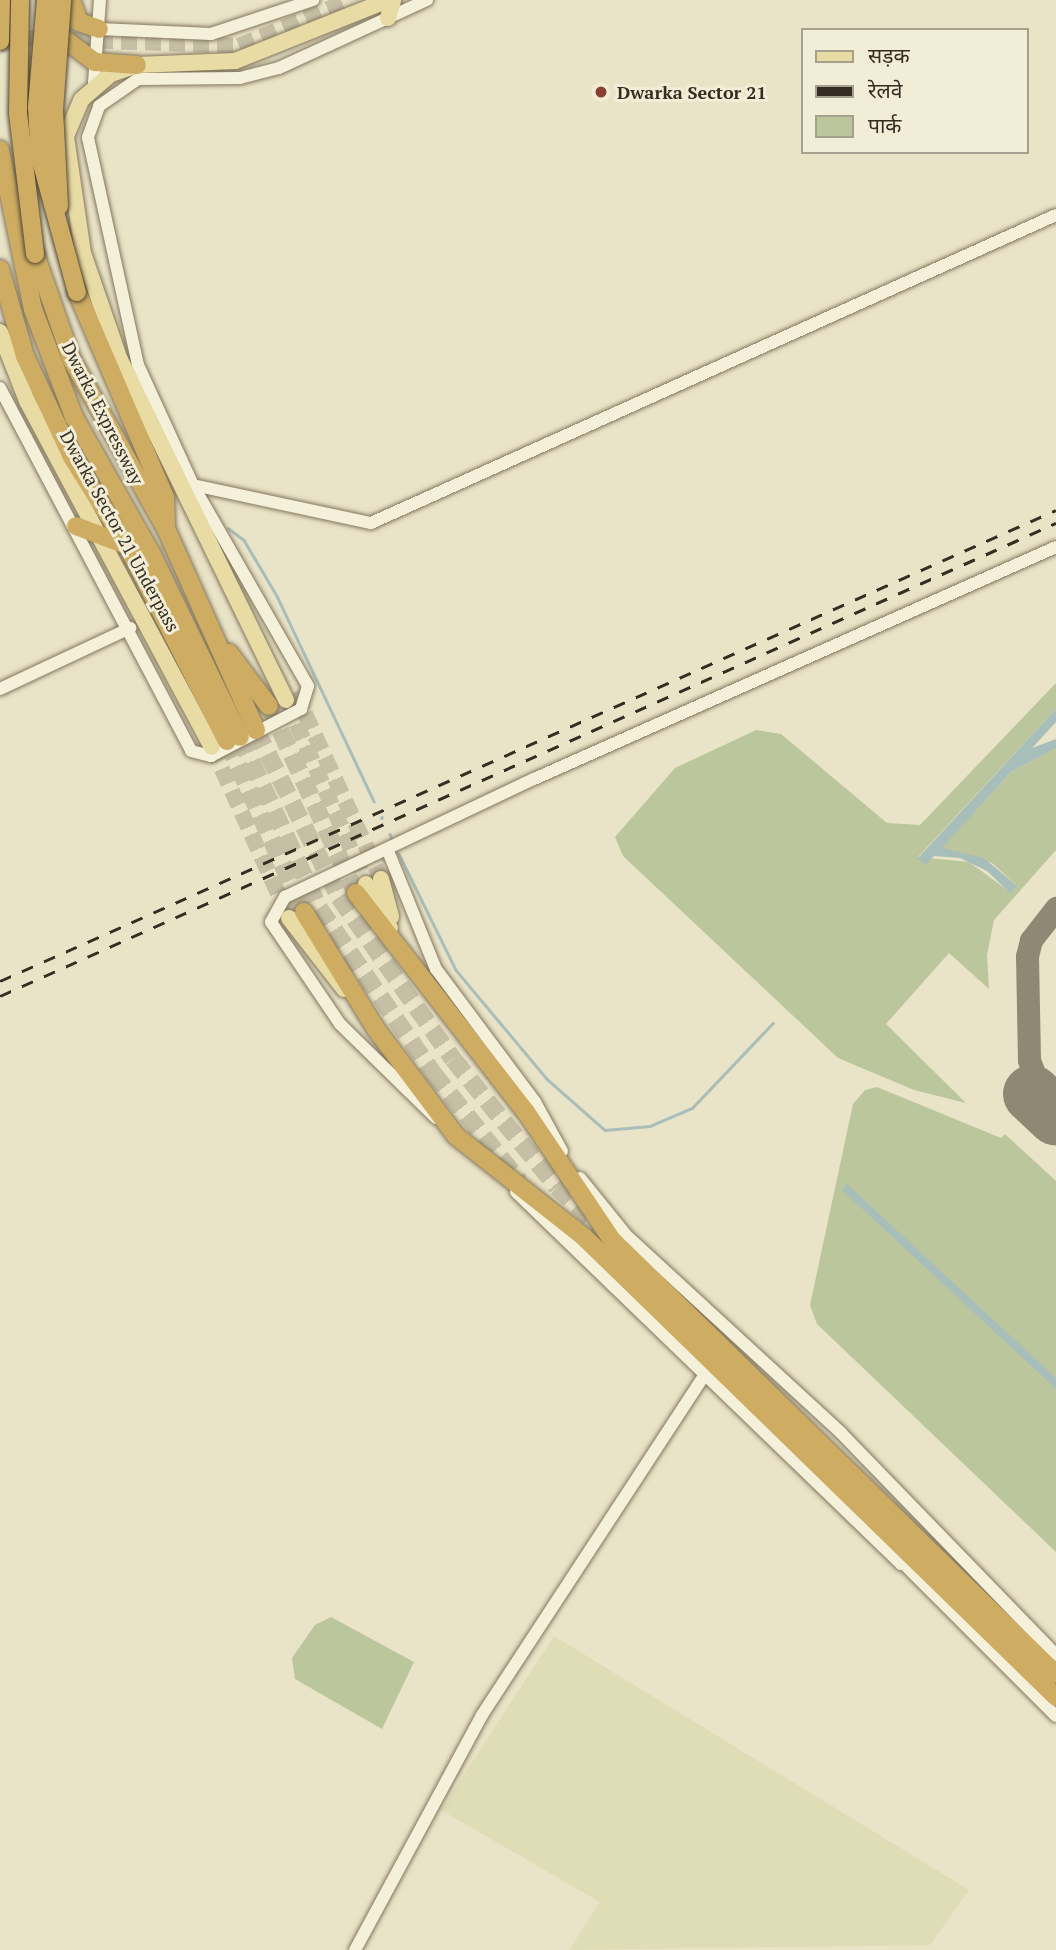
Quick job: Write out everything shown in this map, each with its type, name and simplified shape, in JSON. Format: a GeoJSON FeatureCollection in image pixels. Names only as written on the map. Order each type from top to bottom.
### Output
{"type":"FeatureCollection","features":[{"type":"Feature","properties":{"kind":"highway"},"geometry":{"type":"LineString","coordinates":[[0,41],[1,0]]}},
{"type":"Feature","properties":{"kind":"highway"},"geometry":{"type":"LineString","coordinates":[[0,11],[8,0]]}},
{"type":"Feature","properties":{"kind":"highway","name":"Dwarka Expressway"},"geometry":{"type":"LineString","coordinates":[[20,0],[18,113],[27,255],[72,360],[167,531]]}},
{"type":"Feature","properties":{"kind":"highway"},"geometry":{"type":"LineString","coordinates":[[52,3],[79,22],[99,29]]}},
{"type":"Feature","properties":{"kind":"highway"},"geometry":{"type":"LineString","coordinates":[[52,3],[56,37],[95,62],[137,65]]}},
{"type":"Feature","properties":{"kind":"highway"},"geometry":{"type":"LineString","coordinates":[[52,3],[40,156],[62,247],[76,292],[165,497],[167,531],[210,628],[234,738]]}},
{"type":"Feature","properties":{"kind":"highway","name":"Dwarka Expressway"},"geometry":{"type":"LineString","coordinates":[[0,150],[74,417],[152,555],[234,738]]}},
{"type":"Feature","properties":{"kind":"highway"},"geometry":{"type":"LineString","coordinates":[[0,269],[46,401],[127,545],[171,640],[234,738]]}},
{"type":"Feature","properties":{"kind":"highway"},"geometry":{"type":"LineString","coordinates":[[76,526],[152,555]]}},
{"type":"Feature","properties":{"kind":"highway"},"geometry":{"type":"LineString","coordinates":[[210,628],[283,699]]}},
{"type":"Feature","properties":{"kind":"highway"},"geometry":{"type":"LineString","coordinates":[[171,640],[190,636]]}},
{"type":"Feature","properties":{"kind":"highway"},"geometry":{"type":"LineString","coordinates":[[368,885],[398,943],[461,1036],[526,1112],[572,1188],[625,1255],[1056,1674]]}},
{"type":"Feature","properties":{"kind":"highway"},"geometry":{"type":"LineString","coordinates":[[296,915],[456,1136],[584,1237],[709,1367],[910,1562],[1056,1697]]}},
{"type":"Feature","properties":{"kind":"main road"},"geometry":{"type":"LineString","coordinates":[[388,18],[391,0]]}},
{"type":"Feature","properties":{"kind":"main road"},"geometry":{"type":"LineString","coordinates":[[283,699],[197,506],[120,360],[83,253],[66,136],[94,83],[137,65],[235,61],[391,0]]}},
{"type":"Feature","properties":{"kind":"main road","name":"Dwarka Sector 21 Underpass"},"geometry":{"type":"LineString","coordinates":[[0,332],[27,401],[102,536],[234,738]]}},
{"type":"Feature","properties":{"kind":"main road"},"geometry":{"type":"LineString","coordinates":[[368,885],[398,943]]}},
{"type":"Feature","properties":{"kind":"street"},"geometry":{"type":"LineString","coordinates":[[94,83],[100,0]]}},
{"type":"Feature","properties":{"kind":"street"},"geometry":{"type":"LineString","coordinates":[[99,29],[211,34],[313,0]]}},
{"type":"Feature","properties":{"kind":"street"},"geometry":{"type":"LineString","coordinates":[[0,388],[130,628],[191,751],[201,757],[301,709],[310,696],[197,506],[193,485],[129,338],[90,158],[93,120],[107,98],[138,79],[240,78],[279,68],[427,0]]}},
{"type":"Feature","properties":{"kind":"street"},"geometry":{"type":"LineString","coordinates":[[193,485],[371,523],[1056,215]]}},
{"type":"Feature","properties":{"kind":"street"},"geometry":{"type":"LineString","coordinates":[[456,1136],[340,1024],[271,922],[295,891],[388,851],[534,779],[1056,547]]}},
{"type":"Feature","properties":{"kind":"street"},"geometry":{"type":"LineString","coordinates":[[0,689],[130,628]]}},
{"type":"Feature","properties":{"kind":"street"},"geometry":{"type":"LineString","coordinates":[[388,851],[436,969],[536,1102],[607,1214],[735,1341],[841,1433],[1056,1655]]}},
{"type":"Feature","properties":{"kind":"street"},"geometry":{"type":"LineString","coordinates":[[355,1950],[482,1715],[709,1367]]}},
{"type":"Feature","properties":{"kind":"street"},"geometry":{"type":"LineString","coordinates":[[910,1562],[1056,1717]]}},
{"type":"Feature","properties":{"kind":"green space"},"geometry":{"type":"Polygon","coordinates":[[[1056,683],[1056,709],[918,857],[969,862],[1010,892],[1016,885],[992,863],[941,848],[1011,772],[1056,748],[1056,850],[994,920],[987,955],[989,989],[949,953],[886,1024],[966,1103],[914,1090],[838,1058],[623,856],[615,837],[675,768],[756,730],[781,734],[887,823],[920,825],[1056,683]]]}},
{"type":"Feature","properties":{"kind":"green space"},"geometry":{"type":"Polygon","coordinates":[[[877,1087],[1001,1138],[1005,1134],[1056,1181],[1056,1552],[817,1324],[810,1305],[853,1104],[865,1090],[877,1087]]]}},
{"type":"Feature","properties":{"kind":"green space"},"geometry":{"type":"Polygon","coordinates":[[[331,1617],[414,1662],[382,1729],[295,1679],[292,1658],[315,1625],[331,1617]]]}},
{"type":"Feature","properties":{"kind":"green space"},"geometry":{"type":"Polygon","coordinates":[[[554,1636],[969,1890],[930,1945],[569,1950],[600,1902],[441,1810],[554,1636]]]}},
{"type":"Feature","properties":{"kind":"water"},"geometry":{"type":"Polygon","coordinates":[[[1056,709],[1056,722],[1032,748],[1056,739],[1056,748],[1011,772],[942,848],[984,858],[1017,886],[1010,893],[987,871],[960,858],[934,856],[926,865],[918,858],[1056,709]]]}},
{"type":"Feature","properties":{"kind":"water"},"geometry":{"type":"Polygon","coordinates":[[[847,1184],[1056,1378],[1056,1389],[842,1190],[847,1184]]]}},
{"type":"Feature","properties":{"kind":"waterway"},"geometry":{"type":"LineString","coordinates":[[228,528],[244,540],[277,596],[374,801]]}},
{"type":"Feature","properties":{"kind":"waterway"},"geometry":{"type":"LineString","coordinates":[[390,834],[393,841]]}},
{"type":"Feature","properties":{"kind":"waterway"},"geometry":{"type":"LineString","coordinates":[[399,854],[456,970],[547,1079],[605,1130],[650,1126],[692,1108],[773,1023]]}},
{"type":"Feature","properties":{"kind":"taxiway"},"geometry":{"type":"LineString","coordinates":[[1047,1107],[1029,1060],[1027,956],[1031,940],[1056,908]]}},
{"type":"Feature","properties":{"kind":"runway"},"geometry":{"type":"LineString","coordinates":[[1032,1094],[1056,1116]]}},
{"type":"Feature","properties":{"kind":"tunnel"},"geometry":{"type":"LineString","coordinates":[[0,45],[25,38],[239,46],[350,0]]}},
{"type":"Feature","properties":{"kind":"tunnel"},"geometry":{"type":"LineString","coordinates":[[295,692],[381,879]]}},
{"type":"Feature","properties":{"kind":"tunnel"},"geometry":{"type":"LineString","coordinates":[[287,702],[366,884]]}},
{"type":"Feature","properties":{"kind":"tunnel"},"geometry":{"type":"LineString","coordinates":[[269,706],[356,893]]}},
{"type":"Feature","properties":{"kind":"tunnel"},"geometry":{"type":"LineString","coordinates":[[256,730],[339,897],[453,1059],[557,1187],[598,1225]]}},
{"type":"Feature","properties":{"kind":"tunnel"},"geometry":{"type":"LineString","coordinates":[[240,737],[319,908],[433,1073],[520,1182]]}},
{"type":"Feature","properties":{"kind":"tunnel"},"geometry":{"type":"LineString","coordinates":[[227,741],[304,912]]}},
{"type":"Feature","properties":{"kind":"tunnel"},"geometry":{"type":"LineString","coordinates":[[212,747],[288,915]]}},
{"type":"Feature","properties":{"kind":"railway"},"geometry":{"type":"LineString","coordinates":[[0,981],[1056,510]]}},
{"type":"Feature","properties":{"kind":"railway"},"geometry":{"type":"LineString","coordinates":[[0,996],[1056,523]]}},
{"type":"Feature","properties":{"kind":"place","name":"Dwarka Sector 21"},"geometry":{"type":"Point","coordinates":[601,92]}}]}
